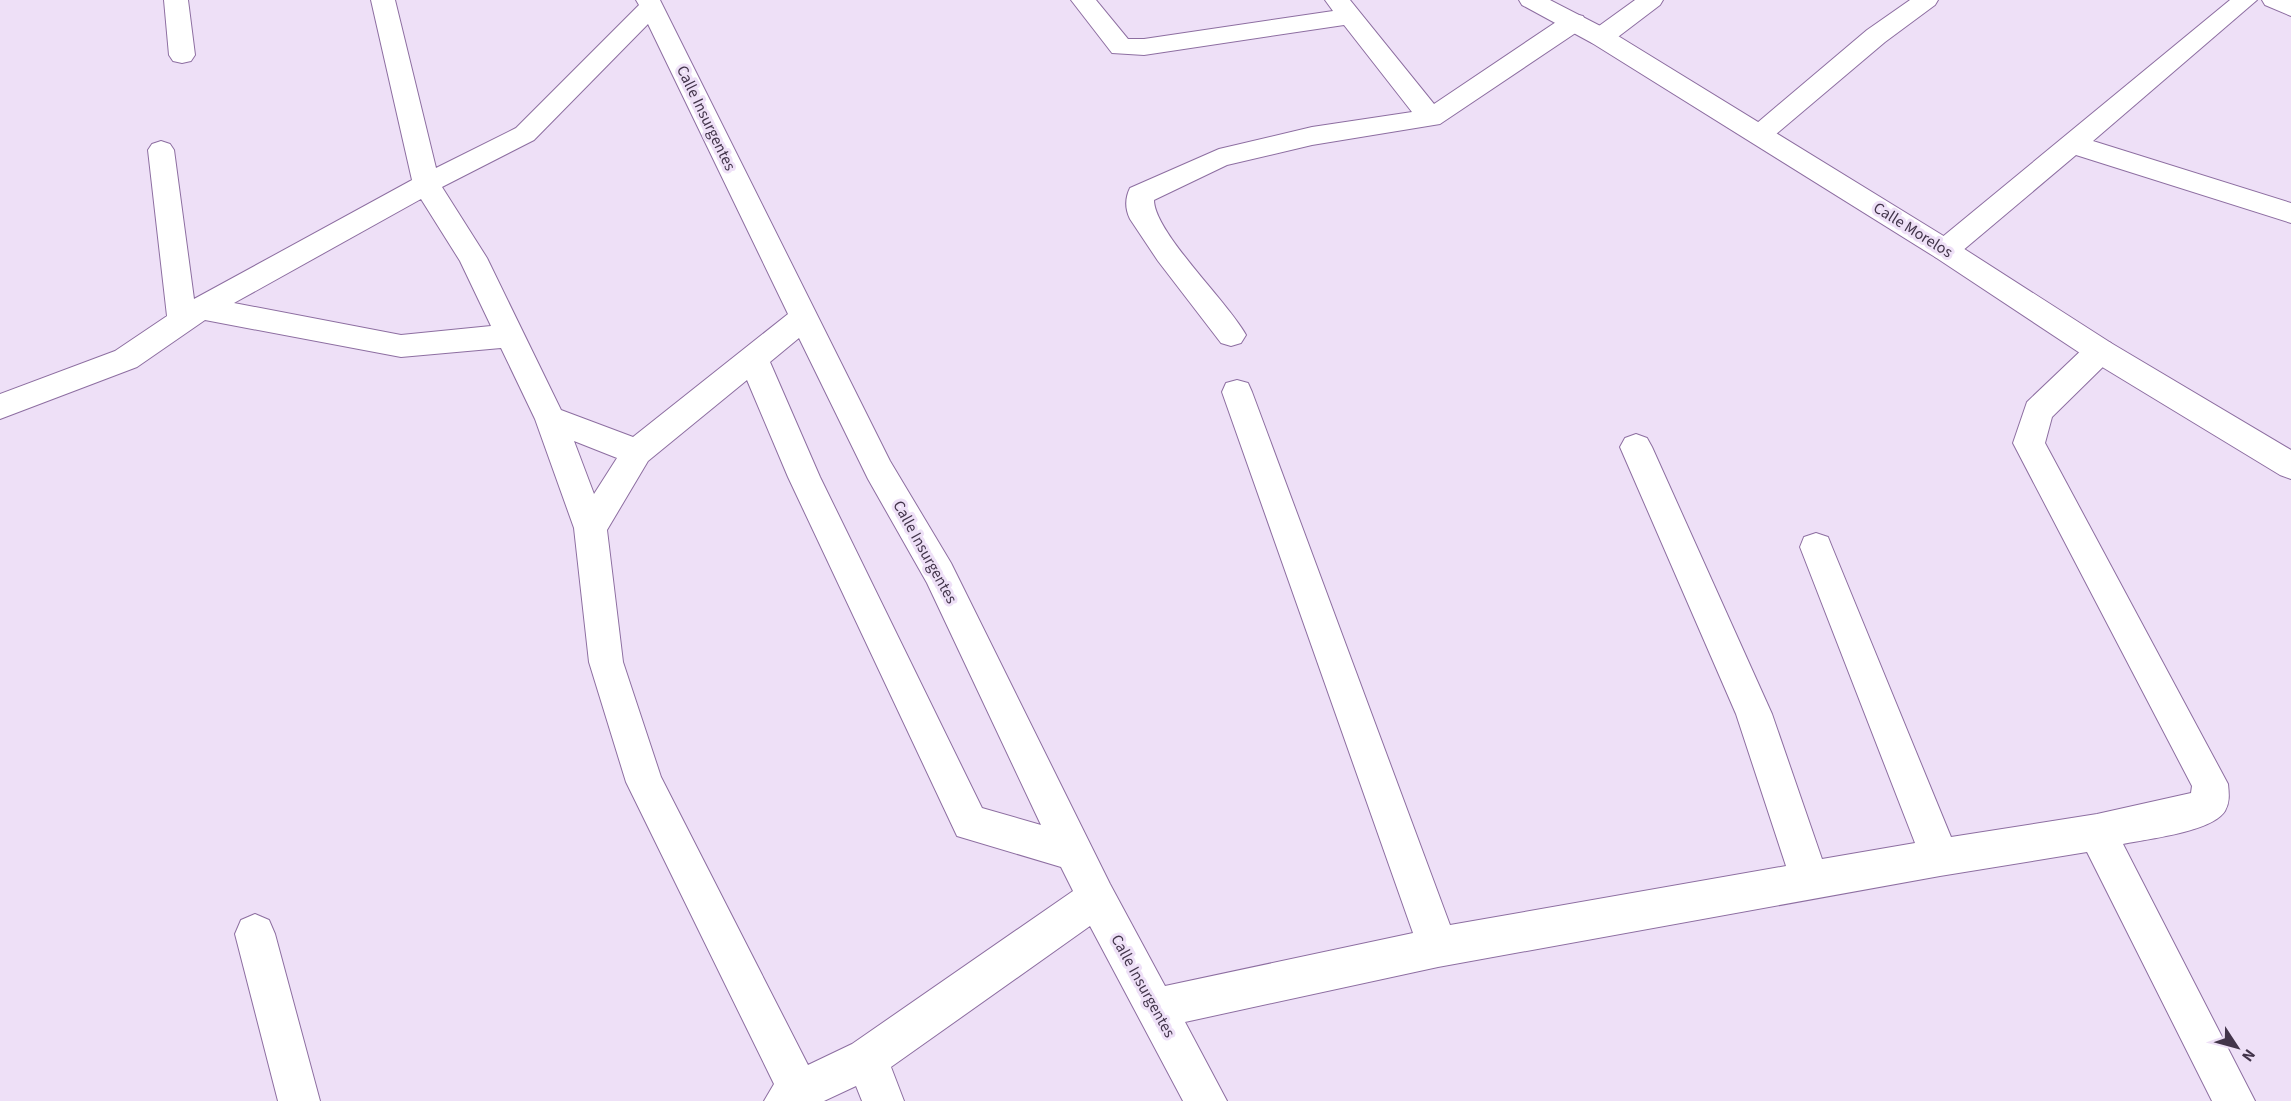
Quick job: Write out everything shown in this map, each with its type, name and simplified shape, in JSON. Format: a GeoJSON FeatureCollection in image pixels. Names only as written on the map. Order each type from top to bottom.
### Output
{"type":"FeatureCollection","features":[{"type":"Feature","properties":{"kind":"street"},"geometry":{"type":"LineString","coordinates":[[176,0],[182,55]]}},
{"type":"Feature","properties":{"kind":"street"},"geometry":{"type":"LineString","coordinates":[[383,0],[426,184],[473,258],[550,419],[590,528],[606,662],[644,782],[792,1096],[867,1059],[1096,898]]}},
{"type":"Feature","properties":{"kind":"street"},"geometry":{"type":"LineString","coordinates":[[1083,0],[1121,47],[1144,47],[1343,8],[1431,118]]}},
{"type":"Feature","properties":{"kind":"street","name":"Calle Morelos"},"geometry":{"type":"LineString","coordinates":[[1531,0],[1601,37],[1945,250],[2100,351],[2291,466]]}},
{"type":"Feature","properties":{"kind":"street"},"geometry":{"type":"LineString","coordinates":[[1759,135],[1876,36],[1926,0]]}},
{"type":"Feature","properties":{"kind":"street"},"geometry":{"type":"LineString","coordinates":[[1945,250],[2245,0]]}},
{"type":"Feature","properties":{"kind":"street"},"geometry":{"type":"LineString","coordinates":[[2274,0],[2291,8]]}},
{"type":"Feature","properties":{"kind":"street"},"geometry":{"type":"LineString","coordinates":[[0,403],[126,359],[192,315],[426,184],[525,134],[649,3]]}},
{"type":"Feature","properties":{"kind":"street","name":"Calle Insurgentes"},"geometry":{"type":"LineString","coordinates":[[649,3],[879,470],[939,573],[1096,898],[1206,1101]]}},
{"type":"Feature","properties":{"kind":"street"},"geometry":{"type":"LineString","coordinates":[[1601,37],[1639,3]]}},
{"type":"Feature","properties":{"kind":"street"},"geometry":{"type":"LineString","coordinates":[[1231,335],[1168,254],[1140,212],[1140,195],[1219,158],[1312,136],[1431,118],[1574,22]]}},
{"type":"Feature","properties":{"kind":"street"},"geometry":{"type":"LineString","coordinates":[[2072,144],[2291,213]]}},
{"type":"Feature","properties":{"kind":"street"},"geometry":{"type":"LineString","coordinates":[[160,150],[192,315]]}},
{"type":"Feature","properties":{"kind":"street"},"geometry":{"type":"LineString","coordinates":[[192,315],[401,346],[510,336]]}},
{"type":"Feature","properties":{"kind":"street"},"geometry":{"type":"LineString","coordinates":[[590,528],[637,452],[803,318]]}},
{"type":"Feature","properties":{"kind":"street"},"geometry":{"type":"LineString","coordinates":[[1156,1008],[1438,947],[1940,857],[2097,832],[2201,809],[2211,800],[2210,784],[2029,443],[2038,411],[2100,351]]}},
{"type":"Feature","properties":{"kind":"street"},"geometry":{"type":"LineString","coordinates":[[753,358],[804,477],[970,823],[1073,852]]}},
{"type":"Feature","properties":{"kind":"street"},"geometry":{"type":"LineString","coordinates":[[1236,392],[1438,947]]}},
{"type":"Feature","properties":{"kind":"street"},"geometry":{"type":"LineString","coordinates":[[550,419],[637,452]]}},
{"type":"Feature","properties":{"kind":"street"},"geometry":{"type":"LineString","coordinates":[[1636,447],[1754,714],[1810,880]]}},
{"type":"Feature","properties":{"kind":"street"},"geometry":{"type":"LineString","coordinates":[[1815,547],[1940,857]]}},
{"type":"Feature","properties":{"kind":"street"},"geometry":{"type":"LineString","coordinates":[[2097,832],[2234,1101]]}},
{"type":"Feature","properties":{"kind":"street"},"geometry":{"type":"LineString","coordinates":[[255,934],[299,1101]]}},
{"type":"Feature","properties":{"kind":"street"},"geometry":{"type":"LineString","coordinates":[[867,1059],[883,1101]]}}]}
